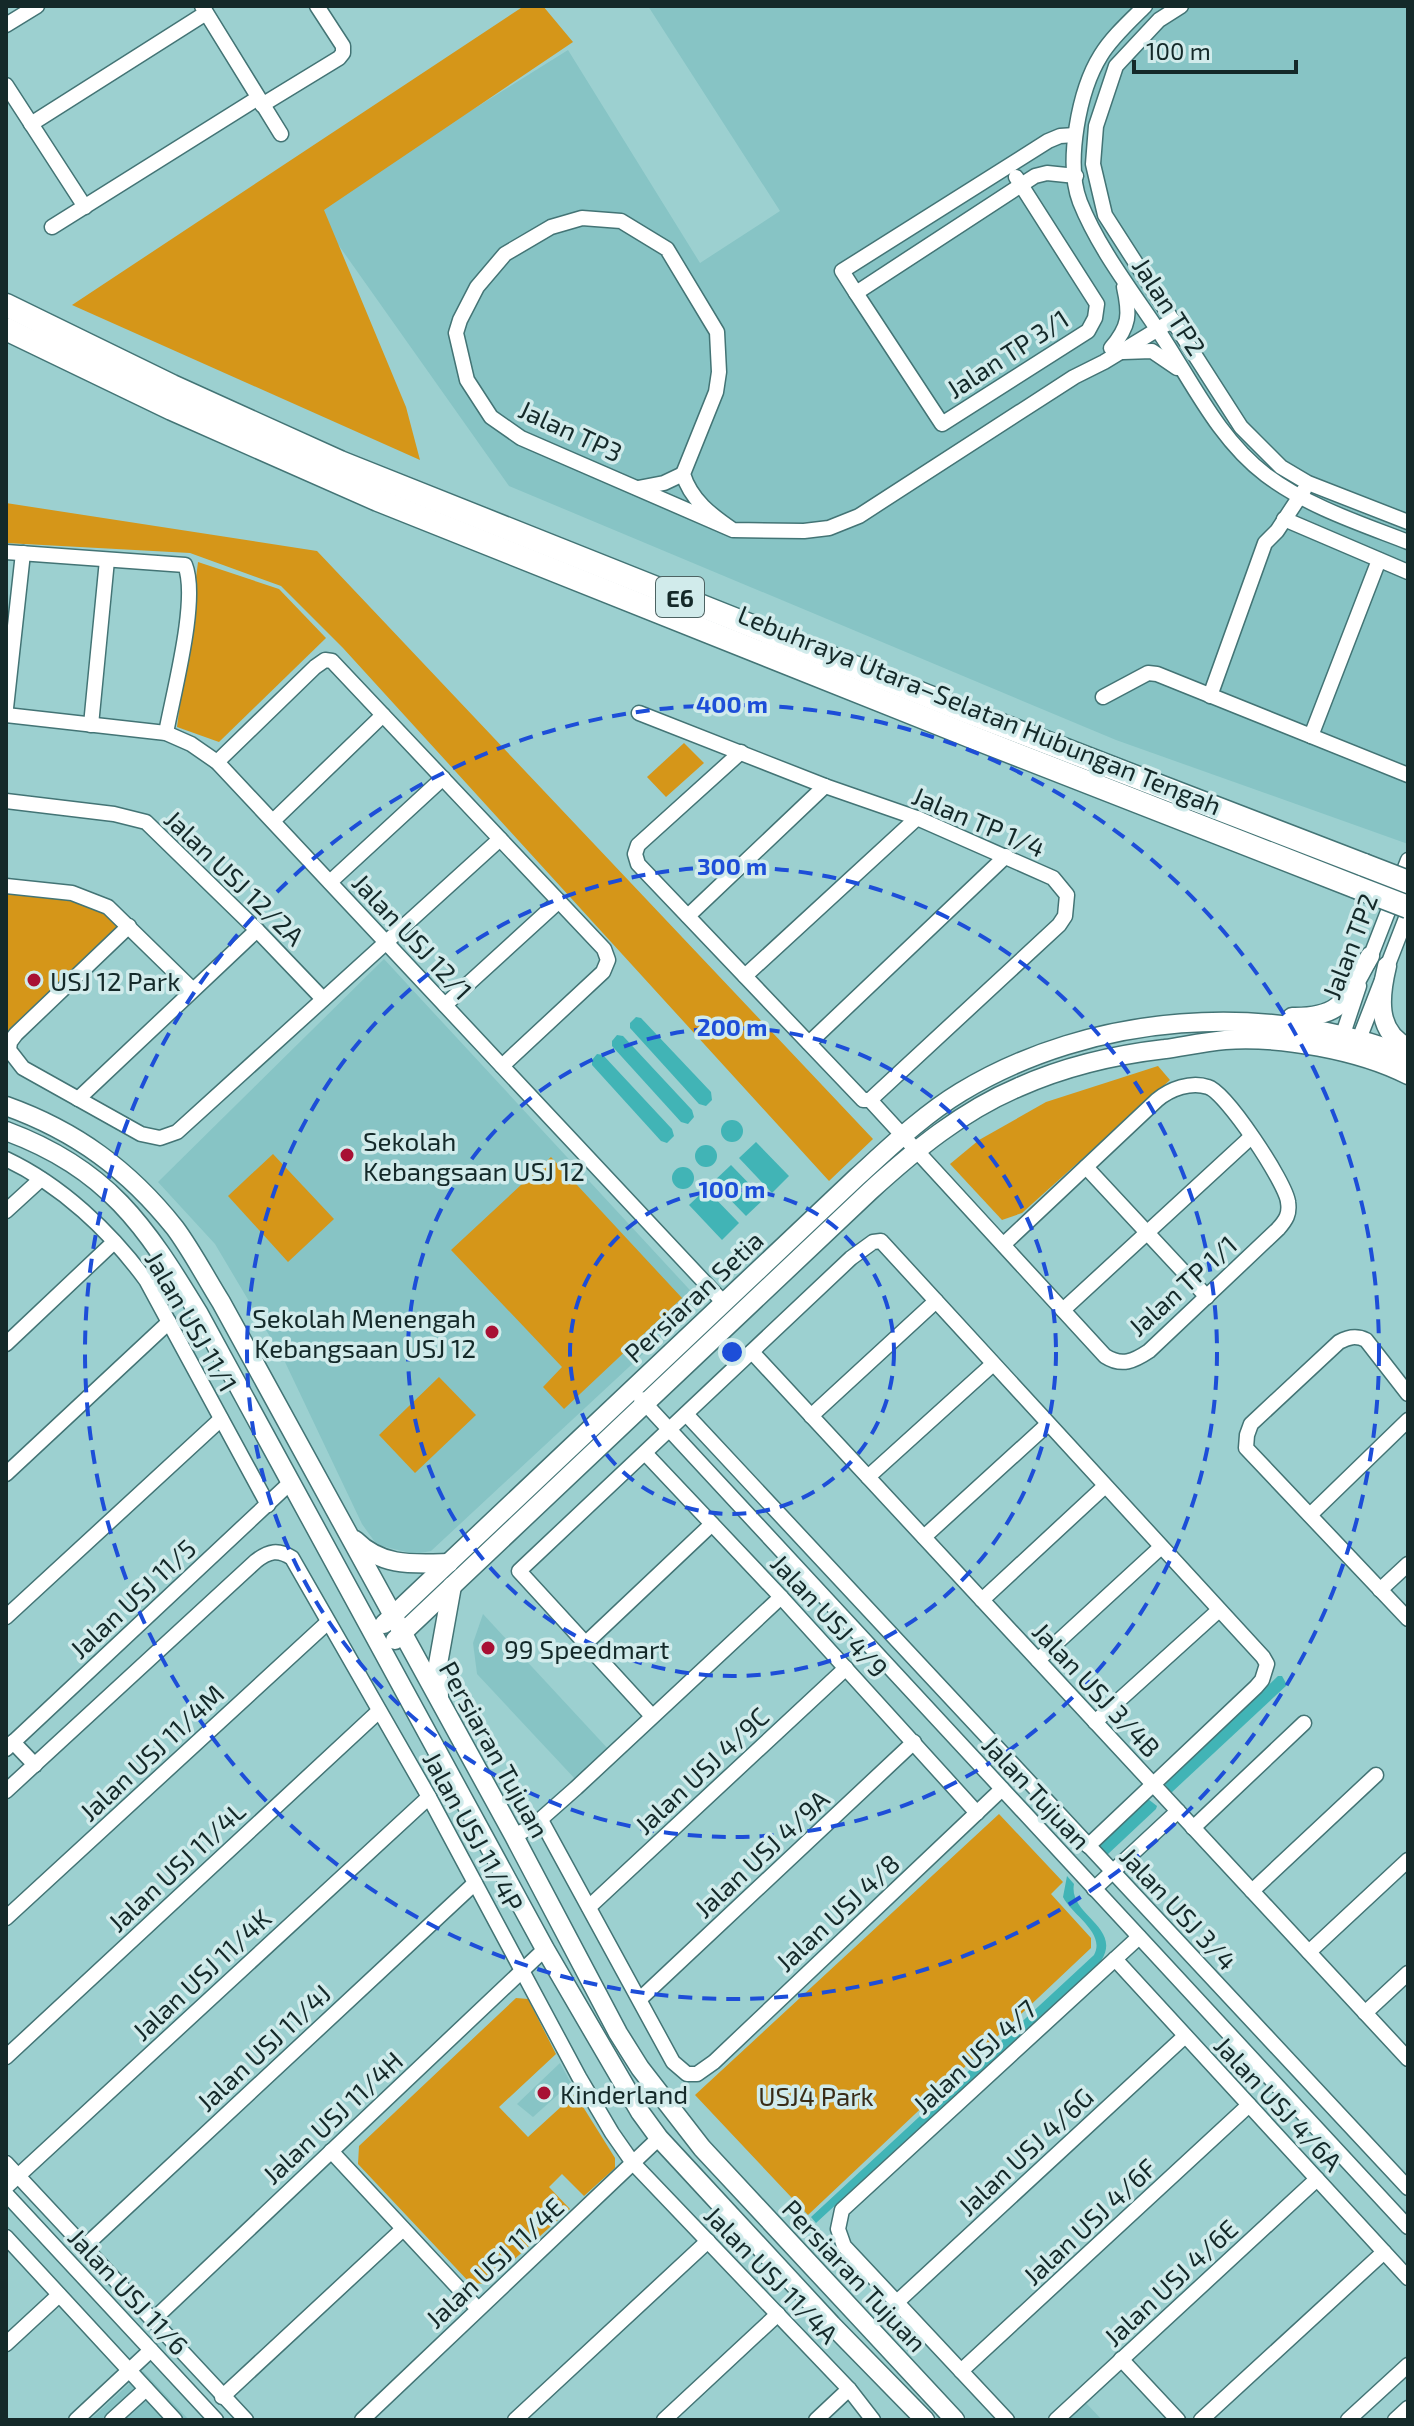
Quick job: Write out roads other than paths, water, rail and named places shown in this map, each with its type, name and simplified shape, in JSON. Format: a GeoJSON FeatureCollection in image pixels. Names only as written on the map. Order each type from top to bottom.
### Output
{"type":"FeatureCollection","features":[{"type":"Feature","properties":{"kind":"highway","name":"Lebuhraya Utara–Selatan Hubungan Tengah"},"geometry":{"type":"LineString","coordinates":[[6,305],[172,386],[340,462],[970,713],[1408,882]]}},
{"type":"Feature","properties":{"kind":"highway","name":"Lebuhraya Utara–Selatan Hubungan Tengah"},"geometry":{"type":"LineString","coordinates":[[6,329],[172,409],[378,500],[1408,907]]}},
{"type":"Feature","properties":{"kind":"main road"},"geometry":{"type":"LineString","coordinates":[[1174,1025],[1225,1016],[1310,1017],[1329,1013],[1346,1000],[1370,956]]}},
{"type":"Feature","properties":{"kind":"main road"},"geometry":{"type":"LineString","coordinates":[[1387,966],[1380,1011],[1389,1031],[1408,1047]]}},
{"type":"Feature","properties":{"kind":"main road","name":"Persiaran Setia"},"geometry":{"type":"LineString","coordinates":[[384,1651],[639,1397],[724,1303],[903,1135],[960,1093],[1066,1044],[1114,1033],[1174,1025],[1239,1023],[1408,1056]]}},
{"type":"Feature","properties":{"kind":"main road","name":"Persiaran Setia"},"geometry":{"type":"LineString","coordinates":[[374,1634],[449,1563],[743,1311],[916,1150],[946,1127],[1016,1088],[1095,1059],[1228,1040],[1348,1044],[1408,1075]]}},
{"type":"Feature","properties":{"kind":"main road"},"geometry":{"type":"LineString","coordinates":[[8,1132],[23,1124],[13,1108]]}},
{"type":"Feature","properties":{"kind":"main road","name":"Persiaran Tujuan"},"geometry":{"type":"LineString","coordinates":[[13,1108],[71,1135],[110,1160],[176,1230],[221,1302],[514,1836],[618,2033],[657,2091],[702,2148],[955,2420]]}},
{"type":"Feature","properties":{"kind":"main road","name":"Persiaran Tujuan"},"geometry":{"type":"LineString","coordinates":[[8,1132],[72,1163],[95,1179],[117,1198],[157,1244],[199,1314],[545,1949],[617,2075],[659,2138],[832,2325],[925,2420]]}},
{"type":"Feature","properties":{"kind":"main road"},"geometry":{"type":"LineString","coordinates":[[724,1303],[735,1311],[743,1311]]}},
{"type":"Feature","properties":{"kind":"main road"},"geometry":{"type":"LineString","coordinates":[[343,1527],[368,1553],[386,1560],[416,1564],[449,1563]]}},
{"type":"Feature","properties":{"kind":"main road"},"geometry":{"type":"LineString","coordinates":[[440,1704],[438,1664],[452,1586]]}},
{"type":"Feature","properties":{"kind":"main road"},"geometry":{"type":"LineString","coordinates":[[902,2395],[911,2420]]}},
{"type":"Feature","properties":{"kind":"street"},"geometry":{"type":"LineString","coordinates":[[6,25],[37,6]]}},
{"type":"Feature","properties":{"kind":"street"},"geometry":{"type":"LineString","coordinates":[[52,227],[339,58],[343,46],[317,6]]}},
{"type":"Feature","properties":{"kind":"street","name":"Jalan TP2"},"geometry":{"type":"LineString","coordinates":[[1145,6],[1101,55],[1089,79],[1075,135],[1079,200],[1123,282],[1154,324],[1226,438],[1265,475],[1305,501],[1408,542]]}},
{"type":"Feature","properties":{"kind":"street","name":"Jalan TP2"},"geometry":{"type":"LineString","coordinates":[[1181,6],[1159,20],[1116,66],[1096,126],[1093,164],[1105,215],[1241,427],[1281,467],[1314,485],[1408,522]]}},
{"type":"Feature","properties":{"kind":"street"},"geometry":{"type":"LineString","coordinates":[[31,124],[204,9],[281,134]]}},
{"type":"Feature","properties":{"kind":"street"},"geometry":{"type":"LineString","coordinates":[[6,85],[85,207]]}},
{"type":"Feature","properties":{"kind":"street"},"geometry":{"type":"LineString","coordinates":[[1075,135],[1048,141],[842,271],[856,293],[1020,185],[1047,173],[1076,176]]}},
{"type":"Feature","properties":{"kind":"street"},"geometry":{"type":"LineString","coordinates":[[1011,166],[1020,185]]}},
{"type":"Feature","properties":{"kind":"street","name":"Jalan TP 3/1"},"geometry":{"type":"LineString","coordinates":[[856,293],[942,424],[1088,331],[1095,318],[1097,304],[1020,185]]}},
{"type":"Feature","properties":{"kind":"street","name":"Jalan TP3"},"geometry":{"type":"LineString","coordinates":[[683,474],[716,392],[719,372],[717,332],[667,249],[621,221],[582,218],[551,227],[505,254],[477,287],[456,333],[467,380],[491,417],[521,438],[733,530],[804,531],[829,528],[859,516],[1170,315]]}},
{"type":"Feature","properties":{"kind":"street"},"geometry":{"type":"LineString","coordinates":[[1112,352],[1127,322],[1129,307],[1123,282]]}},
{"type":"Feature","properties":{"kind":"street"},"geometry":{"type":"LineString","coordinates":[[1112,352],[1152,351],[1171,362],[1189,379]]}},
{"type":"Feature","properties":{"kind":"street"},"geometry":{"type":"LineString","coordinates":[[637,488],[664,483],[683,474],[687,488],[698,502],[733,530]]}},
{"type":"Feature","properties":{"kind":"street"},"geometry":{"type":"LineString","coordinates":[[1210,696],[1265,543],[1286,525],[1314,485]]}},
{"type":"Feature","properties":{"kind":"street"},"geometry":{"type":"LineString","coordinates":[[1286,525],[1408,572]]}},
{"type":"Feature","properties":{"kind":"street"},"geometry":{"type":"LineString","coordinates":[[6,552],[185,565],[189,574],[190,602],[166,733]]}},
{"type":"Feature","properties":{"kind":"street"},"geometry":{"type":"LineString","coordinates":[[6,708],[23,553]]}},
{"type":"Feature","properties":{"kind":"street"},"geometry":{"type":"LineString","coordinates":[[91,725],[107,560]]}},
{"type":"Feature","properties":{"kind":"street"},"geometry":{"type":"LineString","coordinates":[[1311,736],[1379,560]]}},
{"type":"Feature","properties":{"kind":"street"},"geometry":{"type":"LineString","coordinates":[[217,762],[315,667],[325,660],[332,661],[559,901],[604,949],[608,960],[603,972],[502,1066]]}},
{"type":"Feature","properties":{"kind":"street"},"geometry":{"type":"LineString","coordinates":[[1103,697],[1148,673],[1157,674],[1408,775]]}},
{"type":"Feature","properties":{"kind":"street","name":"Jalan TP 1/4"},"geometry":{"type":"LineString","coordinates":[[639,713],[825,786],[917,818],[1053,878],[1067,895],[1065,916],[1051,934],[870,1100]]}},
{"type":"Feature","properties":{"kind":"street","name":"Jalan USJ 12/1"},"geometry":{"type":"LineString","coordinates":[[6,715],[166,733],[191,744],[217,762],[724,1303]]}},
{"type":"Feature","properties":{"kind":"street"},"geometry":{"type":"LineString","coordinates":[[273,821],[383,715]]}},
{"type":"Feature","properties":{"kind":"street"},"geometry":{"type":"LineString","coordinates":[[741,752],[638,845],[635,854],[638,864],[863,1100],[870,1100],[903,1135]]}},
{"type":"Feature","properties":{"kind":"street"},"geometry":{"type":"LineString","coordinates":[[330,882],[443,778]]}},
{"type":"Feature","properties":{"kind":"street"},"geometry":{"type":"LineString","coordinates":[[688,916],[825,786]]}},
{"type":"Feature","properties":{"kind":"street","name":"Jalan USJ 12/2A"},"geometry":{"type":"LineString","coordinates":[[6,801],[114,814],[146,822],[323,999]]}},
{"type":"Feature","properties":{"kind":"street"},"geometry":{"type":"LineString","coordinates":[[745,976],[917,818]]}},
{"type":"Feature","properties":{"kind":"street"},"geometry":{"type":"LineString","coordinates":[[129,926],[16,1034],[9,1050],[17,1062],[78,1099],[141,1134],[160,1138],[177,1132],[500,839]]}},
{"type":"Feature","properties":{"kind":"street"},"geometry":{"type":"LineString","coordinates":[[809,1043],[1006,856]]}},
{"type":"Feature","properties":{"kind":"street","name":"Jalan TP2"},"geometry":{"type":"LineString","coordinates":[[1348,1044],[1370,956],[1408,860]]}},
{"type":"Feature","properties":{"kind":"street"},"geometry":{"type":"LineString","coordinates":[[6,886],[72,893],[108,907],[192,989]]}},
{"type":"Feature","properties":{"kind":"street"},"geometry":{"type":"LineString","coordinates":[[445,1005],[559,901]]}},
{"type":"Feature","properties":{"kind":"street","name":"Jalan TP2"},"geometry":{"type":"LineString","coordinates":[[1348,1044],[1387,966],[1408,913]]}},
{"type":"Feature","properties":{"kind":"street"},"geometry":{"type":"LineString","coordinates":[[78,1099],[257,930]]}},
{"type":"Feature","properties":{"kind":"street","name":"Jalan TP 1/1"},"geometry":{"type":"LineString","coordinates":[[903,1135],[1105,1356],[1114,1362],[1126,1363],[1149,1351],[1278,1229],[1289,1213],[1287,1195],[1251,1137],[1223,1097],[1207,1086],[1189,1086],[1165,1093],[1086,1167]]}},
{"type":"Feature","properties":{"kind":"street"},"geometry":{"type":"LineString","coordinates":[[1063,1310],[1251,1137]]}},
{"type":"Feature","properties":{"kind":"street","name":"Jalan USJ 11/1"},"geometry":{"type":"LineString","coordinates":[[6,1159],[41,1179],[78,1207],[114,1242],[146,1280],[268,1505]]}},
{"type":"Feature","properties":{"kind":"street"},"geometry":{"type":"LineString","coordinates":[[1003,1245],[1086,1167],[1207,1297]]}},
{"type":"Feature","properties":{"kind":"street"},"geometry":{"type":"LineString","coordinates":[[6,1211],[41,1179]]}},
{"type":"Feature","properties":{"kind":"street"},"geometry":{"type":"LineString","coordinates":[[652,1716],[519,1571],[860,1251],[873,1242],[881,1241],[1267,1664],[1262,1680],[1088,1846]]}},
{"type":"Feature","properties":{"kind":"street"},"geometry":{"type":"LineString","coordinates":[[6,1344],[114,1242]]}},
{"type":"Feature","properties":{"kind":"street"},"geometry":{"type":"LineString","coordinates":[[811,1416],[936,1301]]}},
{"type":"Feature","properties":{"kind":"street"},"geometry":{"type":"LineString","coordinates":[[6,1474],[169,1322]]}},
{"type":"Feature","properties":{"kind":"street"},"geometry":{"type":"LineString","coordinates":[[1408,1394],[1366,1340],[1347,1338],[1251,1424],[1246,1448],[1408,1619]]}},
{"type":"Feature","properties":{"kind":"street","name":"Jalan USJ 3/4B"},"geometry":{"type":"LineString","coordinates":[[752,1352],[1408,2059]]}},
{"type":"Feature","properties":{"kind":"street"},"geometry":{"type":"LineString","coordinates":[[868,1477],[993,1364]]}},
{"type":"Feature","properties":{"kind":"street","name":"Jalan Tujuan"},"geometry":{"type":"LineString","coordinates":[[639,1397],[1408,2227]]}},
{"type":"Feature","properties":{"kind":"street","name":"Jalan USJ 3/4"},"geometry":{"type":"LineString","coordinates":[[686,1414],[1408,2188]]}},
{"type":"Feature","properties":{"kind":"street"},"geometry":{"type":"LineString","coordinates":[[6,1617],[221,1419]]}},
{"type":"Feature","properties":{"kind":"street"},"geometry":{"type":"LineString","coordinates":[[1310,1515],[1408,1420]]}},
{"type":"Feature","properties":{"kind":"street"},"geometry":{"type":"LineString","coordinates":[[924,1537],[1048,1424]]}},
{"type":"Feature","properties":{"kind":"street","name":"Jalan USJ 4/9"},"geometry":{"type":"LineString","coordinates":[[645,1453],[977,1813]]}},
{"type":"Feature","properties":{"kind":"street","name":"Jalan USJ 11/5"},"geometry":{"type":"LineString","coordinates":[[10,1745],[291,1482]]}},
{"type":"Feature","properties":{"kind":"street"},"geometry":{"type":"LineString","coordinates":[[982,1600],[1105,1486]]}},
{"type":"Feature","properties":{"kind":"street"},"geometry":{"type":"LineString","coordinates":[[586,1643],[712,1524]]}},
{"type":"Feature","properties":{"kind":"street"},"geometry":{"type":"LineString","coordinates":[[1038,1660],[1161,1547]]}},
{"type":"Feature","properties":{"kind":"street","name":"Jalan USJ 11/4P"},"geometry":{"type":"LineString","coordinates":[[35,1765],[256,1561],[274,1551],[283,1552],[292,1558],[429,1797],[597,2108],[633,2163]]}},
{"type":"Feature","properties":{"kind":"street"},"geometry":{"type":"LineString","coordinates":[[1380,1590],[1408,1564]]}},
{"type":"Feature","properties":{"kind":"street"},"geometry":{"type":"LineString","coordinates":[[514,1836],[541,1820],[781,1597]]}},
{"type":"Feature","properties":{"kind":"street"},"geometry":{"type":"LineString","coordinates":[[1095,1722],[1219,1610]]}},
{"type":"Feature","properties":{"kind":"street","name":"Jalan USJ 11/4M"},"geometry":{"type":"LineString","coordinates":[[6,1918],[328,1622]]}},
{"type":"Feature","properties":{"kind":"street","name":"Jalan USJ 4/9C"},"geometry":{"type":"LineString","coordinates":[[589,1907],[846,1668]]}},
{"type":"Feature","properties":{"kind":"street","name":"Jalan USJ 11/4L"},"geometry":{"type":"LineString","coordinates":[[6,2057],[379,1711]]}},
{"type":"Feature","properties":{"kind":"street"},"geometry":{"type":"LineString","coordinates":[[1193,1828],[1304,1723]]}},
{"type":"Feature","properties":{"kind":"street","name":"Jalan USJ 4/9A"},"geometry":{"type":"LineString","coordinates":[[640,1999],[914,1742]]}},
{"type":"Feature","properties":{"kind":"street"},"geometry":{"type":"LineString","coordinates":[[6,1791],[35,1765],[10,1745]]}},
{"type":"Feature","properties":{"kind":"street"},"geometry":{"type":"LineString","coordinates":[[1252,1891],[1376,1775]]}},
{"type":"Feature","properties":{"kind":"street","name":"Jalan USJ 4/8"},"geometry":{"type":"LineString","coordinates":[[640,1999],[679,2069],[687,2074],[697,2074],[1002,1789]]}},
{"type":"Feature","properties":{"kind":"street","name":"Jalan USJ 11/4K"},"geometry":{"type":"LineString","coordinates":[[6,2187],[429,1797]]}},
{"type":"Feature","properties":{"kind":"street"},"geometry":{"type":"LineString","coordinates":[[1094,1889],[1178,1811]]}},
{"type":"Feature","properties":{"kind":"street"},"geometry":{"type":"LineString","coordinates":[[541,1820],[640,1999]]}},
{"type":"Feature","properties":{"kind":"street"},"geometry":{"type":"LineString","coordinates":[[1309,1952],[1408,1860]]}},
{"type":"Feature","properties":{"kind":"street","name":"Jalan USJ 11/4J"},"geometry":{"type":"LineString","coordinates":[[84,2247],[475,1883]]}},
{"type":"Feature","properties":{"kind":"street","name":"Jalan USJ 4/7"},"geometry":{"type":"LineString","coordinates":[[897,2302],[844,2246],[838,2229],[842,2210],[1139,1937]]}},
{"type":"Feature","properties":{"kind":"street","name":"Jalan USJ 11/4H"},"geometry":{"type":"LineString","coordinates":[[152,2321],[545,1949]]}},
{"type":"Feature","properties":{"kind":"street","name":"Jalan USJ 4/6A"},"geometry":{"type":"LineString","coordinates":[[1115,1959],[1408,2278]]}},
{"type":"Feature","properties":{"kind":"street"},"geometry":{"type":"LineString","coordinates":[[1365,2013],[1408,1973]]}},
{"type":"Feature","properties":{"kind":"street","name":"Jalan USJ 4/6G"},"geometry":{"type":"LineString","coordinates":[[897,2302],[1185,2036]]}},
{"type":"Feature","properties":{"kind":"street","name":"Jalan USJ 4/6F"},"geometry":{"type":"LineString","coordinates":[[961,2371],[1249,2105]]}},
{"type":"Feature","properties":{"kind":"street","name":"Jalan USJ 11/4E"},"geometry":{"type":"LineString","coordinates":[[362,2420],[659,2138]]}},
{"type":"Feature","properties":{"kind":"street"},"geometry":{"type":"LineString","coordinates":[[331,2151],[478,2309]]}},
{"type":"Feature","properties":{"kind":"street"},"geometry":{"type":"LineString","coordinates":[[6,2163],[246,2420]]}},
{"type":"Feature","properties":{"kind":"street","name":"Jalan USJ 11/4A"},"geometry":{"type":"LineString","coordinates":[[633,2163],[849,2389],[873,2420]]}},
{"type":"Feature","properties":{"kind":"street","name":"Jalan USJ 4/6E"},"geometry":{"type":"LineString","coordinates":[[1056,2420],[1317,2179]]}},
{"type":"Feature","properties":{"kind":"street","name":"Jalan USJ 11/6"},"geometry":{"type":"LineString","coordinates":[[6,2194],[216,2420]]}},
{"type":"Feature","properties":{"kind":"street"},"geometry":{"type":"LineString","coordinates":[[222,2397],[403,2229]]}},
{"type":"Feature","properties":{"kind":"street"},"geometry":{"type":"LineString","coordinates":[[6,2237],[175,2420]]}},
{"type":"Feature","properties":{"kind":"street"},"geometry":{"type":"LineString","coordinates":[[515,2420],[708,2241]]}},
{"type":"Feature","properties":{"kind":"street"},"geometry":{"type":"LineString","coordinates":[[1201,2420],[1384,2252]]}},
{"type":"Feature","properties":{"kind":"street"},"geometry":{"type":"LineString","coordinates":[[6,2344],[59,2295]]}},
{"type":"Feature","properties":{"kind":"street"},"geometry":{"type":"LineString","coordinates":[[897,2302],[1007,2420]]}},
{"type":"Feature","properties":{"kind":"street"},"geometry":{"type":"LineString","coordinates":[[664,2420],[778,2314]]}},
{"type":"Feature","properties":{"kind":"street"},"geometry":{"type":"LineString","coordinates":[[76,2420],[151,2350]]}},
{"type":"Feature","properties":{"kind":"street"},"geometry":{"type":"LineString","coordinates":[[1121,2359],[1178,2420]]}},
{"type":"Feature","properties":{"kind":"street"},"geometry":{"type":"LineString","coordinates":[[1348,2420],[1408,2365]]}},
{"type":"Feature","properties":{"kind":"street"},"geometry":{"type":"LineString","coordinates":[[112,2420],[146,2389]]}},
{"type":"Feature","properties":{"kind":"street"},"geometry":{"type":"LineString","coordinates":[[816,2420],[849,2389]]}},
{"type":"Feature","properties":{"kind":"street"},"geometry":{"type":"LineString","coordinates":[[1395,2420],[1408,2408]]}},
{"type":"Feature","properties":{"kind":"place","name":"USJ 12 Park"},"geometry":{"type":"Point","coordinates":[34,980]}},
{"type":"Feature","properties":{"kind":"place","name":"Sekolah Kebangsaan USJ 12"},"geometry":{"type":"Point","coordinates":[347,1155]}},
{"type":"Feature","properties":{"kind":"place","name":"Sekolah Menengah Kebangsaan USJ 12"},"geometry":{"type":"Point","coordinates":[492,1332]}},
{"type":"Feature","properties":{"kind":"place","name":"99 Speedmart"},"geometry":{"type":"Point","coordinates":[488,1648]}},
{"type":"Feature","properties":{"kind":"place","name":"Kinderland"},"geometry":{"type":"Point","coordinates":[544,2093]}},
{"type":"Feature","properties":{"kind":"park label","name":"USJ4 Park"},"geometry":{"type":"Point","coordinates":[816,2095]}}]}
